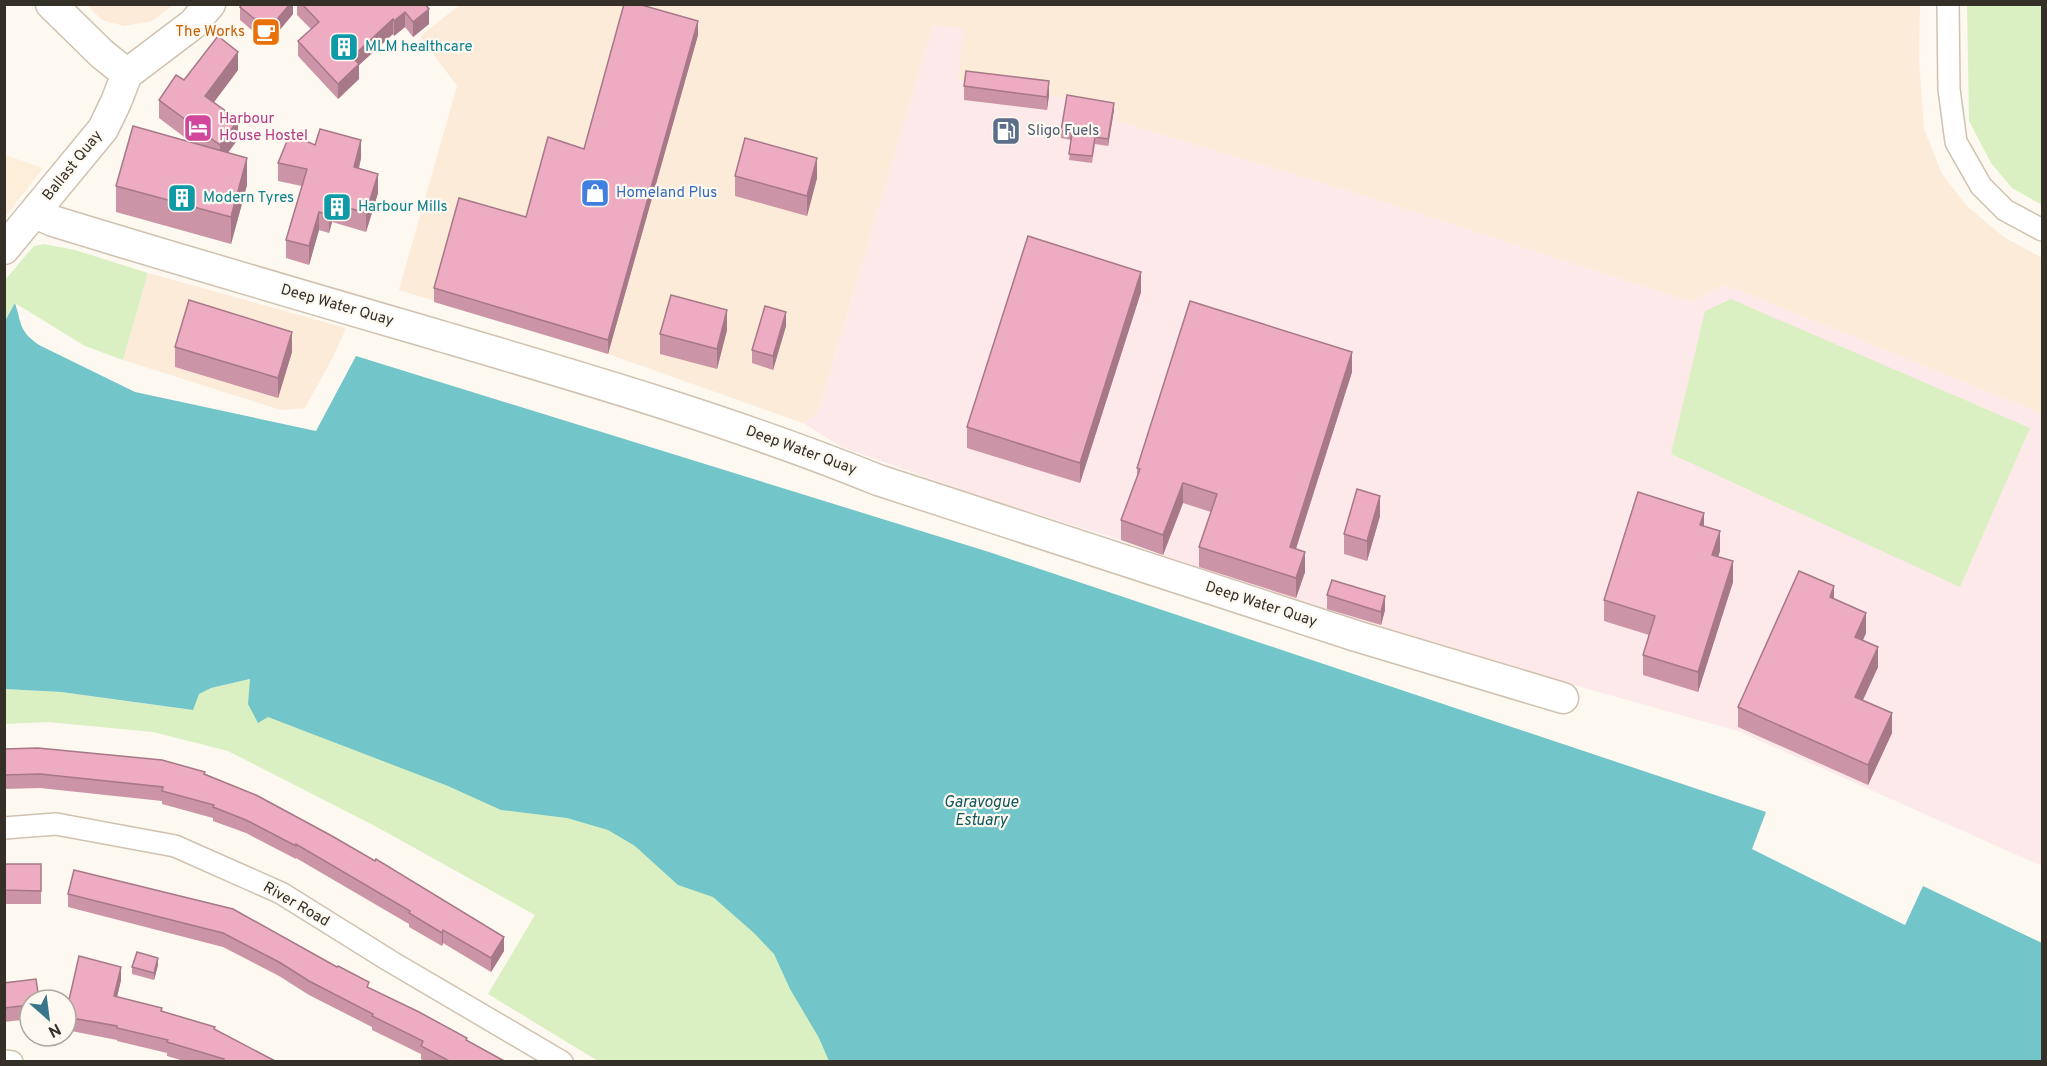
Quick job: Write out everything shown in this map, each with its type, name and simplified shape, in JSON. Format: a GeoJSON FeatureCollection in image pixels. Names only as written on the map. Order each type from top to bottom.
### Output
{"type":"FeatureCollection","features":[{"type":"Feature","properties":{"kind":"street"},"geometry":{"type":"LineString","coordinates":[[51,4],[102,54],[127,74],[193,24],[210,4]]}},
{"type":"Feature","properties":{"kind":"street"},"geometry":{"type":"LineString","coordinates":[[1948,4],[1949,88],[1956,142],[1981,186],[2005,210],[2043,230]]}},
{"type":"Feature","properties":{"kind":"street","name":"Ballast Quay"},"geometry":{"type":"LineString","coordinates":[[4,249],[103,129],[127,74]]}},
{"type":"Feature","properties":{"kind":"street","name":"Deep Water Quay"},"geometry":{"type":"LineString","coordinates":[[35,213],[53,221],[239,278],[584,378],[824,458],[878,480],[1356,636],[1563,698]]}},
{"type":"Feature","properties":{"kind":"street","name":"River Road"},"geometry":{"type":"LineString","coordinates":[[4,828],[56,824],[175,846],[281,893],[390,961],[562,1062]]}},
{"type":"Feature","properties":{"kind":"street"},"geometry":{"type":"LineString","coordinates":[[4,1061],[12,1062]]}},
{"type":"Feature","properties":{"kind":"shaded area"},"geometry":{"type":"Polygon","coordinates":[[[87,5],[173,5],[152,21],[124,26],[102,20],[87,5]]]}},
{"type":"Feature","properties":{"kind":"shaded area"},"geometry":{"type":"Polygon","coordinates":[[[460,5],[1920,5],[1919,60],[1924,129],[1942,174],[1967,206],[2004,237],[2042,258],[2042,414],[1725,285],[1691,302],[1358,194],[1116,121],[1117,108],[958,79],[933,26],[822,400],[817,414],[803,423],[608,354],[399,290],[457,86],[420,36],[460,5]]]}},
{"type":"Feature","properties":{"kind":"shaded area"},"geometry":{"type":"Polygon","coordinates":[[[933,25],[964,29],[958,79],[1117,108],[1116,121],[1358,194],[1691,302],[1725,285],[2042,414],[2042,866],[1738,731],[1570,684],[1327,611],[1199,569],[1121,540],[978,496],[842,447],[803,423],[817,414],[822,400],[933,25]]]}},
{"type":"Feature","properties":{"kind":"shaded area"},"geometry":{"type":"Polygon","coordinates":[[[4,155],[43,168],[5,217],[4,155]]]}},
{"type":"Feature","properties":{"kind":"shaded area"},"geometry":{"type":"Polygon","coordinates":[[[148,273],[346,328],[305,408],[281,410],[123,360],[148,273]]]}},
{"type":"Feature","properties":{"kind":"green space"},"geometry":{"type":"Polygon","coordinates":[[[1967,5],[2042,5],[2042,205],[2012,188],[1991,163],[1969,121],[1967,5]]]}},
{"type":"Feature","properties":{"kind":"green space"},"geometry":{"type":"Polygon","coordinates":[[[44,244],[75,250],[148,273],[123,360],[85,346],[15,303],[5,323],[5,280],[34,246],[44,244]]]}},
{"type":"Feature","properties":{"kind":"green space"},"geometry":{"type":"Polygon","coordinates":[[[1731,299],[2030,428],[1960,587],[1671,454],[1705,311],[1731,299]]]}},
{"type":"Feature","properties":{"kind":"green space"},"geometry":{"type":"Polygon","coordinates":[[[250,679],[1504,1061],[598,1061],[488,994],[535,915],[375,826],[228,751],[153,732],[48,722],[5,724],[5,689],[61,692],[192,710],[198,694],[211,688],[250,679]]]}},
{"type":"Feature","properties":{"kind":"water","name":"Garavogue Estuary"},"geometry":{"type":"Polygon","coordinates":[[[15,303],[24,331],[39,345],[135,392],[316,431],[356,356],[989,552],[1766,812],[1752,849],[1905,925],[1923,886],[2042,943],[2042,1061],[829,1061],[774,954],[754,933],[713,897],[678,885],[635,846],[608,830],[567,818],[501,810],[448,786],[268,717],[258,723],[248,704],[250,679],[211,688],[199,694],[193,710],[61,692],[5,689],[4,323],[15,303]]]}},
{"type":"Feature","properties":{"kind":"building"},"geometry":{"type":"Polygon","coordinates":[[[242,4],[290,4],[268,30],[240,7],[242,4]]]}},
{"type":"Feature","properties":{"kind":"building","name":"MLM healthcare"},"geometry":{"type":"Polygon","coordinates":[[[302,4],[425,4],[429,9],[413,22],[405,12],[394,21],[393,19],[352,57],[359,64],[338,84],[298,41],[319,22],[302,4]]]}},
{"type":"Feature","properties":{"kind":"building","name":"Homeland Plus"},"geometry":{"type":"Polygon","coordinates":[[[624,4],[638,4],[698,21],[608,340],[434,288],[459,198],[526,217],[548,137],[584,149],[624,4]]]}},
{"type":"Feature","properties":{"kind":"building"},"geometry":{"type":"Polygon","coordinates":[[[218,36],[238,52],[205,96],[238,120],[220,145],[159,100],[176,75],[184,80],[218,36]]]}},
{"type":"Feature","properties":{"kind":"building"},"geometry":{"type":"Polygon","coordinates":[[[966,71],[1049,81],[1047,97],[964,86],[966,71]]]}},
{"type":"Feature","properties":{"kind":"building"},"geometry":{"type":"Polygon","coordinates":[[[1067,95],[1114,103],[1108,139],[1095,137],[1092,156],[1069,154],[1072,133],[1061,131],[1067,95]]]}},
{"type":"Feature","properties":{"kind":"building"},"geometry":{"type":"Polygon","coordinates":[[[133,126],[247,158],[231,217],[116,186],[133,126]]]}},
{"type":"Feature","properties":{"kind":"building"},"geometry":{"type":"Polygon","coordinates":[[[320,129],[361,140],[354,167],[378,174],[366,213],[332,203],[329,215],[319,212],[309,246],[286,240],[307,169],[278,163],[290,134],[315,145],[320,129]]]}},
{"type":"Feature","properties":{"kind":"building"},"geometry":{"type":"Polygon","coordinates":[[[745,138],[817,158],[807,196],[735,176],[745,138]]]}},
{"type":"Feature","properties":{"kind":"building"},"geometry":{"type":"Polygon","coordinates":[[[1028,236],[1141,272],[1080,463],[967,427],[1028,236]]]}},
{"type":"Feature","properties":{"kind":"building"},"geometry":{"type":"Polygon","coordinates":[[[671,295],[727,310],[717,349],[660,334],[671,295]]]}},
{"type":"Feature","properties":{"kind":"building"},"geometry":{"type":"Polygon","coordinates":[[[189,300],[292,332],[278,378],[175,347],[189,300]]]}},
{"type":"Feature","properties":{"kind":"building"},"geometry":{"type":"Polygon","coordinates":[[[1190,301],[1352,352],[1290,547],[1305,552],[1296,578],[1199,547],[1217,494],[1183,483],[1163,535],[1121,520],[1140,469],[1137,468],[1190,301]]]}},
{"type":"Feature","properties":{"kind":"building"},"geometry":{"type":"Polygon","coordinates":[[[765,306],[786,312],[773,356],[752,350],[765,306]]]}},
{"type":"Feature","properties":{"kind":"building"},"geometry":{"type":"Polygon","coordinates":[[[1357,489],[1380,496],[1367,541],[1344,534],[1357,489]]]}},
{"type":"Feature","properties":{"kind":"building"},"geometry":{"type":"Polygon","coordinates":[[[1638,492],[1704,513],[1700,525],[1720,531],[1712,555],[1733,561],[1698,672],[1643,655],[1655,616],[1604,600],[1638,492]]]}},
{"type":"Feature","properties":{"kind":"building"},"geometry":{"type":"Polygon","coordinates":[[[1799,571],[1834,586],[1830,597],[1866,613],[1855,637],[1878,647],[1855,697],[1892,713],[1868,765],[1738,707],[1799,571]]]}},
{"type":"Feature","properties":{"kind":"building"},"geometry":{"type":"Polygon","coordinates":[[[1332,580],[1385,596],[1381,612],[1327,595],[1332,580]]]}},
{"type":"Feature","properties":{"kind":"building"},"geometry":{"type":"Polygon","coordinates":[[[38,748],[162,760],[205,772],[204,774],[256,795],[375,861],[376,859],[504,937],[491,958],[443,930],[442,933],[409,913],[410,911],[296,844],[296,846],[246,820],[213,807],[214,805],[162,791],[163,787],[40,774],[4,775],[4,749],[38,748]]]}},
{"type":"Feature","properties":{"kind":"building"},"geometry":{"type":"Polygon","coordinates":[[[4,864],[41,864],[41,891],[4,890],[4,864]]]}},
{"type":"Feature","properties":{"kind":"building"},"geometry":{"type":"Polygon","coordinates":[[[74,870],[233,909],[337,967],[369,982],[367,987],[419,1012],[506,1062],[451,1062],[421,1046],[423,1041],[372,1016],[373,1014],[223,933],[68,894],[74,870]]]}},
{"type":"Feature","properties":{"kind":"building"},"geometry":{"type":"Polygon","coordinates":[[[137,952],[158,958],[154,973],[132,967],[137,952]]]}},
{"type":"Feature","properties":{"kind":"building"},"geometry":{"type":"Polygon","coordinates":[[[79,956],[121,967],[114,996],[162,1008],[161,1011],[215,1027],[214,1029],[277,1062],[223,1062],[224,1059],[167,1042],[168,1040],[117,1028],[117,1026],[78,1019],[78,988],[72,988],[79,956]]]}},
{"type":"Feature","properties":{"kind":"building"},"geometry":{"type":"Polygon","coordinates":[[[36,979],[37,988],[18,988],[18,1006],[4,1008],[4,983],[36,979]]]}},
{"type":"Feature","properties":{"kind":"place","name":"The Works"},"geometry":{"type":"Point","coordinates":[266,32]}},
{"type":"Feature","properties":{"kind":"place","name":"MLM healthcare"},"geometry":{"type":"Point","coordinates":[344,47]}},
{"type":"Feature","properties":{"kind":"place","name":"Harbour House Hostel"},"geometry":{"type":"Point","coordinates":[198,128]}},
{"type":"Feature","properties":{"kind":"place","name":"Sligo Fuels"},"geometry":{"type":"Point","coordinates":[1006,131]}},
{"type":"Feature","properties":{"kind":"place","name":"Homeland Plus"},"geometry":{"type":"Point","coordinates":[595,193]}},
{"type":"Feature","properties":{"kind":"place","name":"Modern Tyres"},"geometry":{"type":"Point","coordinates":[182,198]}},
{"type":"Feature","properties":{"kind":"place","name":"Harbour Mills"},"geometry":{"type":"Point","coordinates":[337,207]}}]}
